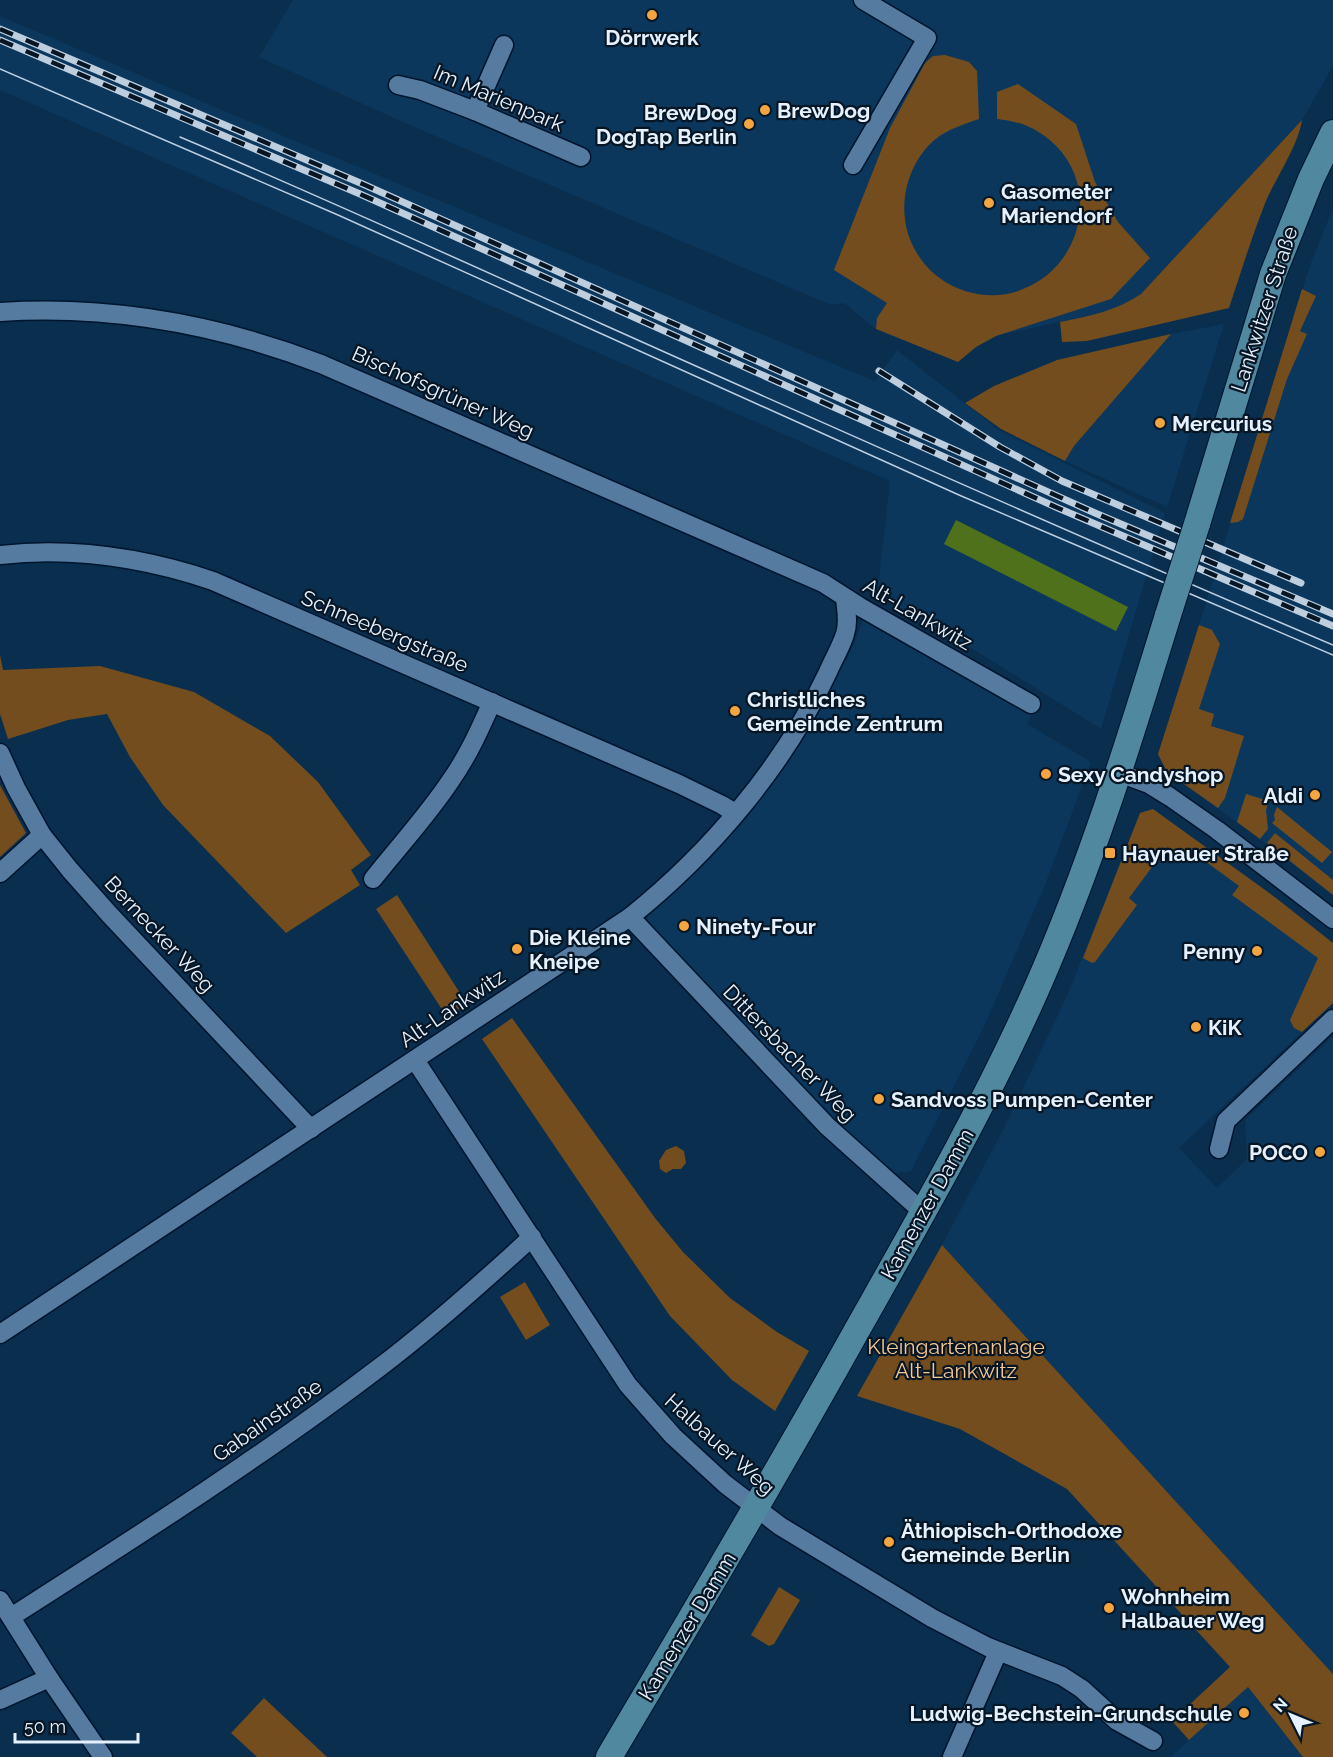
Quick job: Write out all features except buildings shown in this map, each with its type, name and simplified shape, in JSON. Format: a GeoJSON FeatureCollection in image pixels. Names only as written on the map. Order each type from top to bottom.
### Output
{"type":"FeatureCollection","features":[{"type":"Feature","properties":{"kind":"main road","name":"Lankwitzer Straße"},"geometry":{"type":"LineString","coordinates":[[1168,615],[1273,274],[1311,179],[1333,133]]}},
{"type":"Feature","properties":{"kind":"main road","name":"Kamenzer Damm"},"geometry":{"type":"LineString","coordinates":[[609,1757],[756,1509],[924,1213],[986,1096],[1037,988],[1075,896],[1119,773],[1168,615]]}},
{"type":"Feature","properties":{"kind":"street"},"geometry":{"type":"LineString","coordinates":[[853,165],[927,38],[863,0]]}},
{"type":"Feature","properties":{"kind":"street"},"geometry":{"type":"LineString","coordinates":[[475,111],[504,45]]}},
{"type":"Feature","properties":{"kind":"street","name":"Im Marienpark"},"geometry":{"type":"LineString","coordinates":[[398,85],[420,90],[475,111],[581,157]]}},
{"type":"Feature","properties":{"kind":"street","name":"Bischofsgrüner Weg"},"geometry":{"type":"LineString","coordinates":[[0,312],[75,312],[162,320],[207,327],[281,349],[321,364],[823,583],[845,598]]}},
{"type":"Feature","properties":{"kind":"street","name":"Schneebergstraße"},"geometry":{"type":"LineString","coordinates":[[0,555],[49,552],[124,558],[193,574],[232,588],[672,781],[735,813]]}},
{"type":"Feature","properties":{"kind":"street","name":"Alt-Lankwitz"},"geometry":{"type":"LineString","coordinates":[[845,598],[1030,704]]}},
{"type":"Feature","properties":{"kind":"street","name":"Alt-Lankwitz"},"geometry":{"type":"LineString","coordinates":[[0,1334],[630,917],[692,864],[735,813],[781,752],[817,694],[845,634],[848,618],[845,598]]}},
{"type":"Feature","properties":{"kind":"street"},"geometry":{"type":"LineString","coordinates":[[373,879],[432,808],[453,778],[492,702]]}},
{"type":"Feature","properties":{"kind":"street","name":"Bernecker Weg"},"geometry":{"type":"LineString","coordinates":[[0,753],[16,788],[42,834],[103,907],[311,1129]]}},
{"type":"Feature","properties":{"kind":"street"},"geometry":{"type":"LineString","coordinates":[[1119,773],[1149,784],[1170,797],[1333,919]]}},
{"type":"Feature","properties":{"kind":"street"},"geometry":{"type":"LineString","coordinates":[[0,873],[42,834]]}},
{"type":"Feature","properties":{"kind":"street","name":"Dittersbacher Weg"},"geometry":{"type":"LineString","coordinates":[[630,917],[827,1126],[924,1213]]}},
{"type":"Feature","properties":{"kind":"street"},"geometry":{"type":"LineString","coordinates":[[1219,1149],[1226,1121],[1333,1019]]}},
{"type":"Feature","properties":{"kind":"street","name":"Halbauer Weg"},"geometry":{"type":"LineString","coordinates":[[416,1060],[628,1385],[673,1436],[725,1484],[780,1526],[923,1612],[998,1652],[1062,1676],[1082,1689],[1117,1721],[1153,1741]]}},
{"type":"Feature","properties":{"kind":"street","name":"Gabainstraße"},"geometry":{"type":"LineString","coordinates":[[11,1617],[274,1444],[381,1366],[466,1296],[532,1237]]}},
{"type":"Feature","properties":{"kind":"street"},"geometry":{"type":"LineString","coordinates":[[0,1600],[49,1678],[103,1757]]}},
{"type":"Feature","properties":{"kind":"street"},"geometry":{"type":"LineString","coordinates":[[952,1757],[998,1652]]}},
{"type":"Feature","properties":{"kind":"street"},"geometry":{"type":"LineString","coordinates":[[0,1700],[49,1678]]}},
{"type":"Feature","properties":{"kind":"shaded area"},"geometry":{"type":"Polygon","coordinates":[[[293,0],[1333,0],[1333,66],[1302,120],[1141,294],[1125,305],[1105,312],[996,336],[976,347],[958,362],[876,329],[844,303],[831,305],[405,123],[259,57],[293,0]]]}},
{"type":"Feature","properties":{"kind":"shaded area"},"geometry":{"type":"Polygon","coordinates":[[[0,16],[875,381],[897,350],[1000,431],[1165,513],[1101,729],[968,646],[877,595],[890,481],[0,90],[0,16]]]}},
{"type":"Feature","properties":{"kind":"shaded area"},"geometry":{"type":"Polygon","coordinates":[[[1333,208],[1333,895],[1167,772],[1158,754],[1212,631],[1199,625],[1310,265],[1333,208]]]}},
{"type":"Feature","properties":{"kind":"shaded area"},"geometry":{"type":"Polygon","coordinates":[[[1224,324],[1167,507],[1065,461],[1074,446],[1171,334],[1224,324]]]}},
{"type":"Feature","properties":{"kind":"shaded area"},"geometry":{"type":"Polygon","coordinates":[[[956,520],[1128,607],[1116,631],[944,544],[956,520]]]}},
{"type":"Feature","properties":{"kind":"shaded area"},"geometry":{"type":"Polygon","coordinates":[[[863,620],[876,623],[1032,714],[1027,724],[1091,762],[1045,885],[984,1027],[911,1171],[896,1173],[829,1119],[647,924],[651,912],[698,870],[754,803],[822,702],[852,649],[863,620]]]}},
{"type":"Feature","properties":{"kind":"shaded area"},"geometry":{"type":"Polygon","coordinates":[[[1153,809],[1276,898],[1333,943],[1333,1003],[1179,1148],[1217,1188],[1247,1159],[1245,1120],[1333,1036],[1333,1674],[942,1245],[1005,1126],[1067,996],[1140,813],[1153,809]]]}},
{"type":"Feature","properties":{"kind":"shaded area","name":"Ludwig-Bechstein-Grundschule"},"geometry":{"type":"Polygon","coordinates":[[[1248,1687],[1303,1757],[1171,1757],[1189,1740],[1248,1687]]]}},
{"type":"Feature","properties":{"kind":"green space"},"geometry":{"type":"Polygon","coordinates":[[[945,55],[969,62],[977,71],[979,119],[941,135],[929,145],[919,158],[907,187],[905,218],[908,234],[918,256],[935,275],[965,291],[987,295],[1009,294],[1045,276],[1062,259],[1074,238],[1080,216],[1079,193],[1073,170],[1060,150],[1040,133],[1030,127],[997,119],[997,92],[1018,84],[1076,124],[1095,182],[1118,222],[1150,258],[1111,299],[996,336],[976,347],[958,362],[876,329],[877,318],[887,303],[834,270],[890,128],[925,63],[933,56],[945,55]]]}},
{"type":"Feature","properties":{"kind":"green space"},"geometry":{"type":"Polygon","coordinates":[[[1302,120],[1292,150],[1261,214],[1229,308],[1087,341],[1062,342],[1060,322],[1112,309],[1141,294],[1302,120]]]}},
{"type":"Feature","properties":{"kind":"green space"},"geometry":{"type":"Polygon","coordinates":[[[1302,289],[1316,296],[1300,331],[1307,334],[1287,379],[1243,519],[1230,523],[1302,289]]]}},
{"type":"Feature","properties":{"kind":"green space"},"geometry":{"type":"Polygon","coordinates":[[[1171,334],[1074,446],[1065,461],[1001,429],[965,403],[994,386],[1057,360],[1171,334]]]}},
{"type":"Feature","properties":{"kind":"green space"},"geometry":{"type":"Polygon","coordinates":[[[1199,625],[1212,630],[1220,644],[1199,709],[1214,714],[1211,726],[1244,736],[1225,798],[1218,808],[1167,772],[1158,754],[1199,625]]]}},
{"type":"Feature","properties":{"kind":"green space"},"geometry":{"type":"Polygon","coordinates":[[[0,655],[3,670],[100,666],[194,692],[270,736],[318,782],[371,855],[351,870],[360,885],[286,933],[163,805],[130,757],[107,714],[68,720],[8,739],[0,714],[0,655]]]}},
{"type":"Feature","properties":{"kind":"green space"},"geometry":{"type":"Polygon","coordinates":[[[0,785],[26,833],[0,857],[0,785]]]}},
{"type":"Feature","properties":{"kind":"green space"},"geometry":{"type":"Polygon","coordinates":[[[1246,794],[1269,801],[1266,810],[1268,829],[1260,839],[1237,822],[1246,794]]]}},
{"type":"Feature","properties":{"kind":"green space"},"geometry":{"type":"Polygon","coordinates":[[[1277,807],[1332,852],[1322,863],[1272,823],[1275,820],[1277,807]]]}},
{"type":"Feature","properties":{"kind":"green space"},"geometry":{"type":"Polygon","coordinates":[[[1153,809],[1276,898],[1333,943],[1333,1003],[1302,1032],[1294,1028],[1290,1020],[1318,958],[1232,895],[1239,886],[1190,850],[1183,858],[1167,847],[1129,898],[1137,905],[1095,962],[1092,963],[1083,958],[1140,813],[1153,809]]]}},
{"type":"Feature","properties":{"kind":"green space"},"geometry":{"type":"Polygon","coordinates":[[[1275,833],[1333,880],[1333,895],[1267,843],[1275,833]]]}},
{"type":"Feature","properties":{"kind":"green space"},"geometry":{"type":"Polygon","coordinates":[[[397,895],[467,1004],[447,1017],[376,909],[397,895]]]}},
{"type":"Feature","properties":{"kind":"green space"},"geometry":{"type":"Polygon","coordinates":[[[512,1018],[655,1218],[683,1252],[730,1298],[777,1332],[809,1351],[775,1411],[732,1380],[670,1316],[482,1039],[512,1018]]]}},
{"type":"Feature","properties":{"kind":"green space"},"geometry":{"type":"Polygon","coordinates":[[[676,1146],[684,1151],[686,1163],[681,1169],[673,1169],[666,1173],[660,1169],[659,1161],[666,1150],[676,1146]]]}},
{"type":"Feature","properties":{"kind":"green space","name":"Kleingartenanlage Alt-Lankwitz"},"geometry":{"type":"Polygon","coordinates":[[[942,1245],[1333,1674],[1333,1757],[1303,1757],[1248,1687],[1189,1740],[1172,1721],[1230,1667],[1067,1489],[960,1429],[857,1396],[942,1245]]]}},
{"type":"Feature","properties":{"kind":"green space"},"geometry":{"type":"Polygon","coordinates":[[[525,1282],[550,1325],[526,1340],[500,1297],[525,1282]]]}},
{"type":"Feature","properties":{"kind":"green space"},"geometry":{"type":"Polygon","coordinates":[[[779,1587],[800,1600],[774,1644],[769,1646],[751,1635],[779,1587]]]}},
{"type":"Feature","properties":{"kind":"green space"},"geometry":{"type":"Polygon","coordinates":[[[264,1698],[327,1757],[257,1757],[231,1733],[264,1698]]]}},
{"type":"Feature","properties":{"kind":"tram line"},"geometry":{"type":"LineString","coordinates":[[0,69],[338,215],[959,495],[1333,655]]}},
{"type":"Feature","properties":{"kind":"tram line"},"geometry":{"type":"LineString","coordinates":[[180,137],[967,486],[1333,645]]}},
{"type":"Feature","properties":{"kind":"railway"},"geometry":{"type":"LineString","coordinates":[[0,29],[365,185],[1095,513],[1333,614]]}},
{"type":"Feature","properties":{"kind":"railway"},"geometry":{"type":"LineString","coordinates":[[0,40],[360,194],[1058,508],[1333,626]]}},
{"type":"Feature","properties":{"kind":"railway"},"geometry":{"type":"LineString","coordinates":[[879,371],[1000,447],[1062,481],[1301,583]]}},
{"type":"Feature","properties":{"kind":"place","name":"Dörrwerk"},"geometry":{"type":"Point","coordinates":[652,15]}},
{"type":"Feature","properties":{"kind":"place","name":"BrewDog"},"geometry":{"type":"Point","coordinates":[765,110]}},
{"type":"Feature","properties":{"kind":"place","name":"BrewDog DogTap Berlin"},"geometry":{"type":"Point","coordinates":[749,124]}},
{"type":"Feature","properties":{"kind":"place","name":"Gasometer Mariendorf"},"geometry":{"type":"Point","coordinates":[989,203]}},
{"type":"Feature","properties":{"kind":"place","name":"Mercurius"},"geometry":{"type":"Point","coordinates":[1160,423]}},
{"type":"Feature","properties":{"kind":"place","name":"Christliches Gemeinde Zentrum"},"geometry":{"type":"Point","coordinates":[735,711]}},
{"type":"Feature","properties":{"kind":"place","name":"Sexy Candyshop"},"geometry":{"type":"Point","coordinates":[1046,774]}},
{"type":"Feature","properties":{"kind":"place","name":"Aldi"},"geometry":{"type":"Point","coordinates":[1315,795]}},
{"type":"Feature","properties":{"kind":"place","name":"Haynauer Straße"},"geometry":{"type":"Point","coordinates":[1110,853]}},
{"type":"Feature","properties":{"kind":"place","name":"Ninety-Four"},"geometry":{"type":"Point","coordinates":[684,926]}},
{"type":"Feature","properties":{"kind":"place","name":"Die Kleine Kneipe"},"geometry":{"type":"Point","coordinates":[517,949]}},
{"type":"Feature","properties":{"kind":"place","name":"Penny"},"geometry":{"type":"Point","coordinates":[1257,951]}},
{"type":"Feature","properties":{"kind":"place","name":"KiK"},"geometry":{"type":"Point","coordinates":[1196,1027]}},
{"type":"Feature","properties":{"kind":"place","name":"Sandvoss Pumpen-Center"},"geometry":{"type":"Point","coordinates":[879,1099]}},
{"type":"Feature","properties":{"kind":"place","name":"POCO"},"geometry":{"type":"Point","coordinates":[1320,1152]}},
{"type":"Feature","properties":{"kind":"place","name":"Äthiopisch-Orthodoxe Gemeinde Berlin"},"geometry":{"type":"Point","coordinates":[889,1542]}},
{"type":"Feature","properties":{"kind":"place","name":"Wohnheim Halbauer Weg"},"geometry":{"type":"Point","coordinates":[1109,1608]}},
{"type":"Feature","properties":{"kind":"place","name":"Ludwig-Bechstein-Grundschule"},"geometry":{"type":"Point","coordinates":[1244,1713]}}]}
